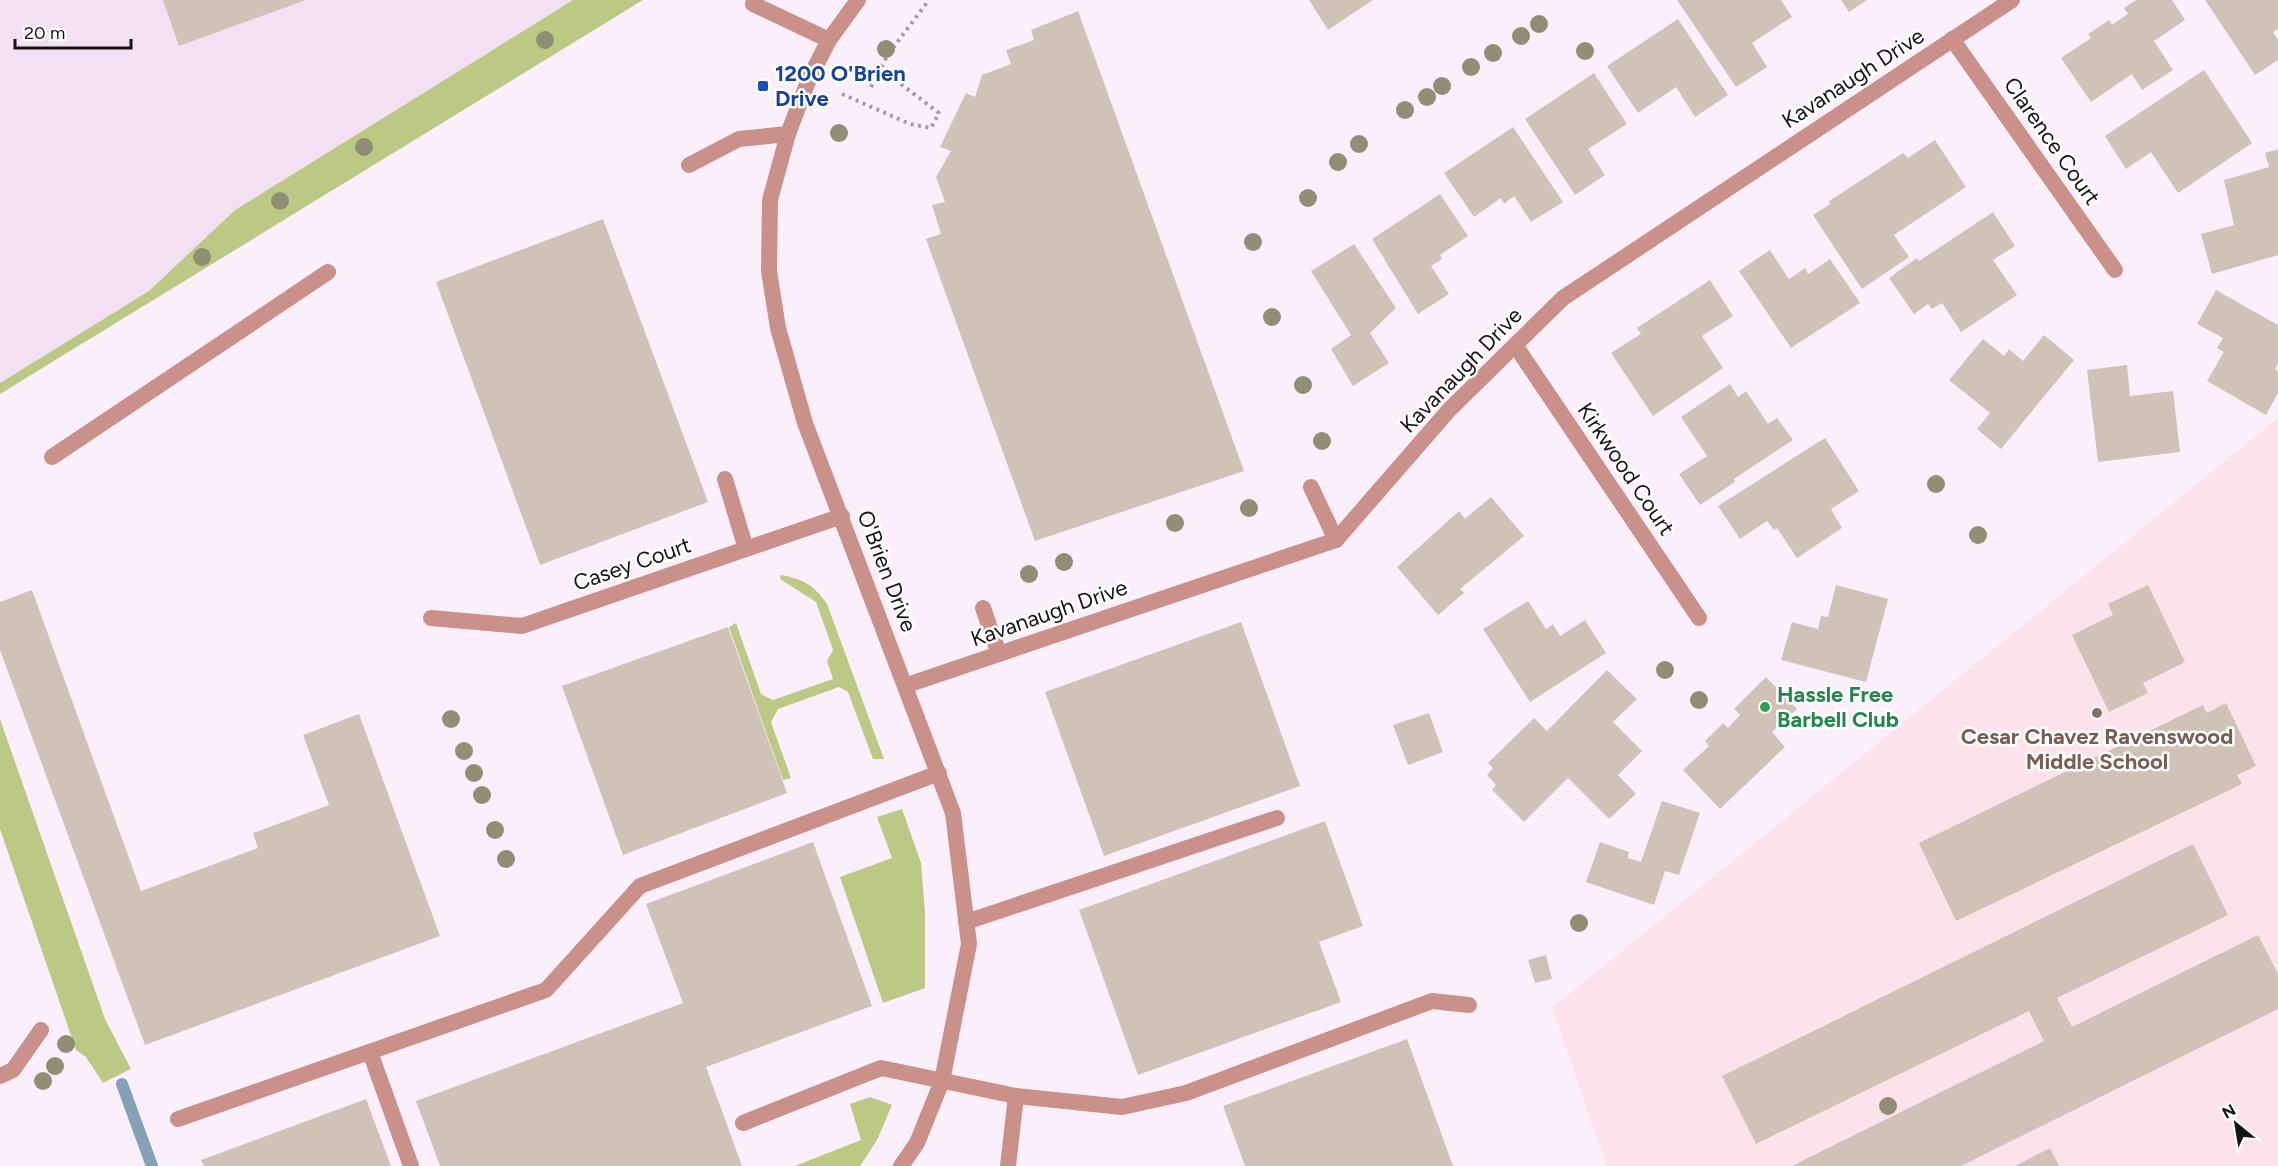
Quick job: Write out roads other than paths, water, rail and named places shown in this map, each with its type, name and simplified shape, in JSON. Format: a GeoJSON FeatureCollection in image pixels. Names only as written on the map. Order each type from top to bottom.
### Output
{"type":"FeatureCollection","features":[{"type":"Feature","properties":{"kind":"street","name":"O'Brien Drive"},"geometry":{"type":"LineString","coordinates":[[858,0],[829,40],[809,79],[788,134],[770,200],[770,271],[778,328],[805,423],[953,813],[969,944],[942,1082],[917,1143],[901,1166]]}},
{"type":"Feature","properties":{"kind":"street","name":"Kavanaugh Drive"},"geometry":{"type":"LineString","coordinates":[[906,685],[1336,540],[1449,410],[1563,298],[1620,258],[2012,0]]}},
{"type":"Feature","properties":{"kind":"street"},"geometry":{"type":"LineString","coordinates":[[753,4],[829,40]]}},
{"type":"Feature","properties":{"kind":"street","name":"Clarence Court"},"geometry":{"type":"LineString","coordinates":[[1953,39],[2115,270]]}},
{"type":"Feature","properties":{"kind":"street"},"geometry":{"type":"LineString","coordinates":[[689,165],[739,139],[788,134]]}},
{"type":"Feature","properties":{"kind":"street"},"geometry":{"type":"LineString","coordinates":[[52,457],[328,272]]}},
{"type":"Feature","properties":{"kind":"street","name":"Kirkwood Court"},"geometry":{"type":"LineString","coordinates":[[1515,345],[1699,618]]}},
{"type":"Feature","properties":{"kind":"street"},"geometry":{"type":"LineString","coordinates":[[725,479],[746,549]]}},
{"type":"Feature","properties":{"kind":"street"},"geometry":{"type":"LineString","coordinates":[[1311,487],[1336,540]]}},
{"type":"Feature","properties":{"kind":"street","name":"Casey Court"},"geometry":{"type":"LineString","coordinates":[[431,618],[522,626],[842,516]]}},
{"type":"Feature","properties":{"kind":"street"},"geometry":{"type":"LineString","coordinates":[[983,608],[999,654]]}},
{"type":"Feature","properties":{"kind":"street"},"geometry":{"type":"LineString","coordinates":[[178,1119],[546,990],[640,886],[939,773]]}},
{"type":"Feature","properties":{"kind":"street"},"geometry":{"type":"LineString","coordinates":[[966,922],[1277,818]]}},
{"type":"Feature","properties":{"kind":"street"},"geometry":{"type":"LineString","coordinates":[[743,1123],[881,1068],[1016,1096],[1122,1107],[1186,1093],[1432,1001],[1469,1005]]}},
{"type":"Feature","properties":{"kind":"street"},"geometry":{"type":"LineString","coordinates":[[0,1076],[13,1070],[41,1030]]}},
{"type":"Feature","properties":{"kind":"street"},"geometry":{"type":"LineString","coordinates":[[370,1052],[411,1166]]}},
{"type":"Feature","properties":{"kind":"street"},"geometry":{"type":"LineString","coordinates":[[1008,1166],[1016,1096]]}},
{"type":"Feature","properties":{"kind":"waterway"},"geometry":{"type":"LineString","coordinates":[[122,1084],[152,1166]]}},
{"type":"Feature","properties":{"kind":"place","name":"1200 O'Brien Drive"},"geometry":{"type":"Point","coordinates":[763,86]}},
{"type":"Feature","properties":{"kind":"place","name":"Hassle Free Barbell Club"},"geometry":{"type":"Point","coordinates":[1765,707]}},
{"type":"Feature","properties":{"kind":"place","name":"Cesar Chavez Ravenswood Middle School"},"geometry":{"type":"Point","coordinates":[2097,713]}}]}
